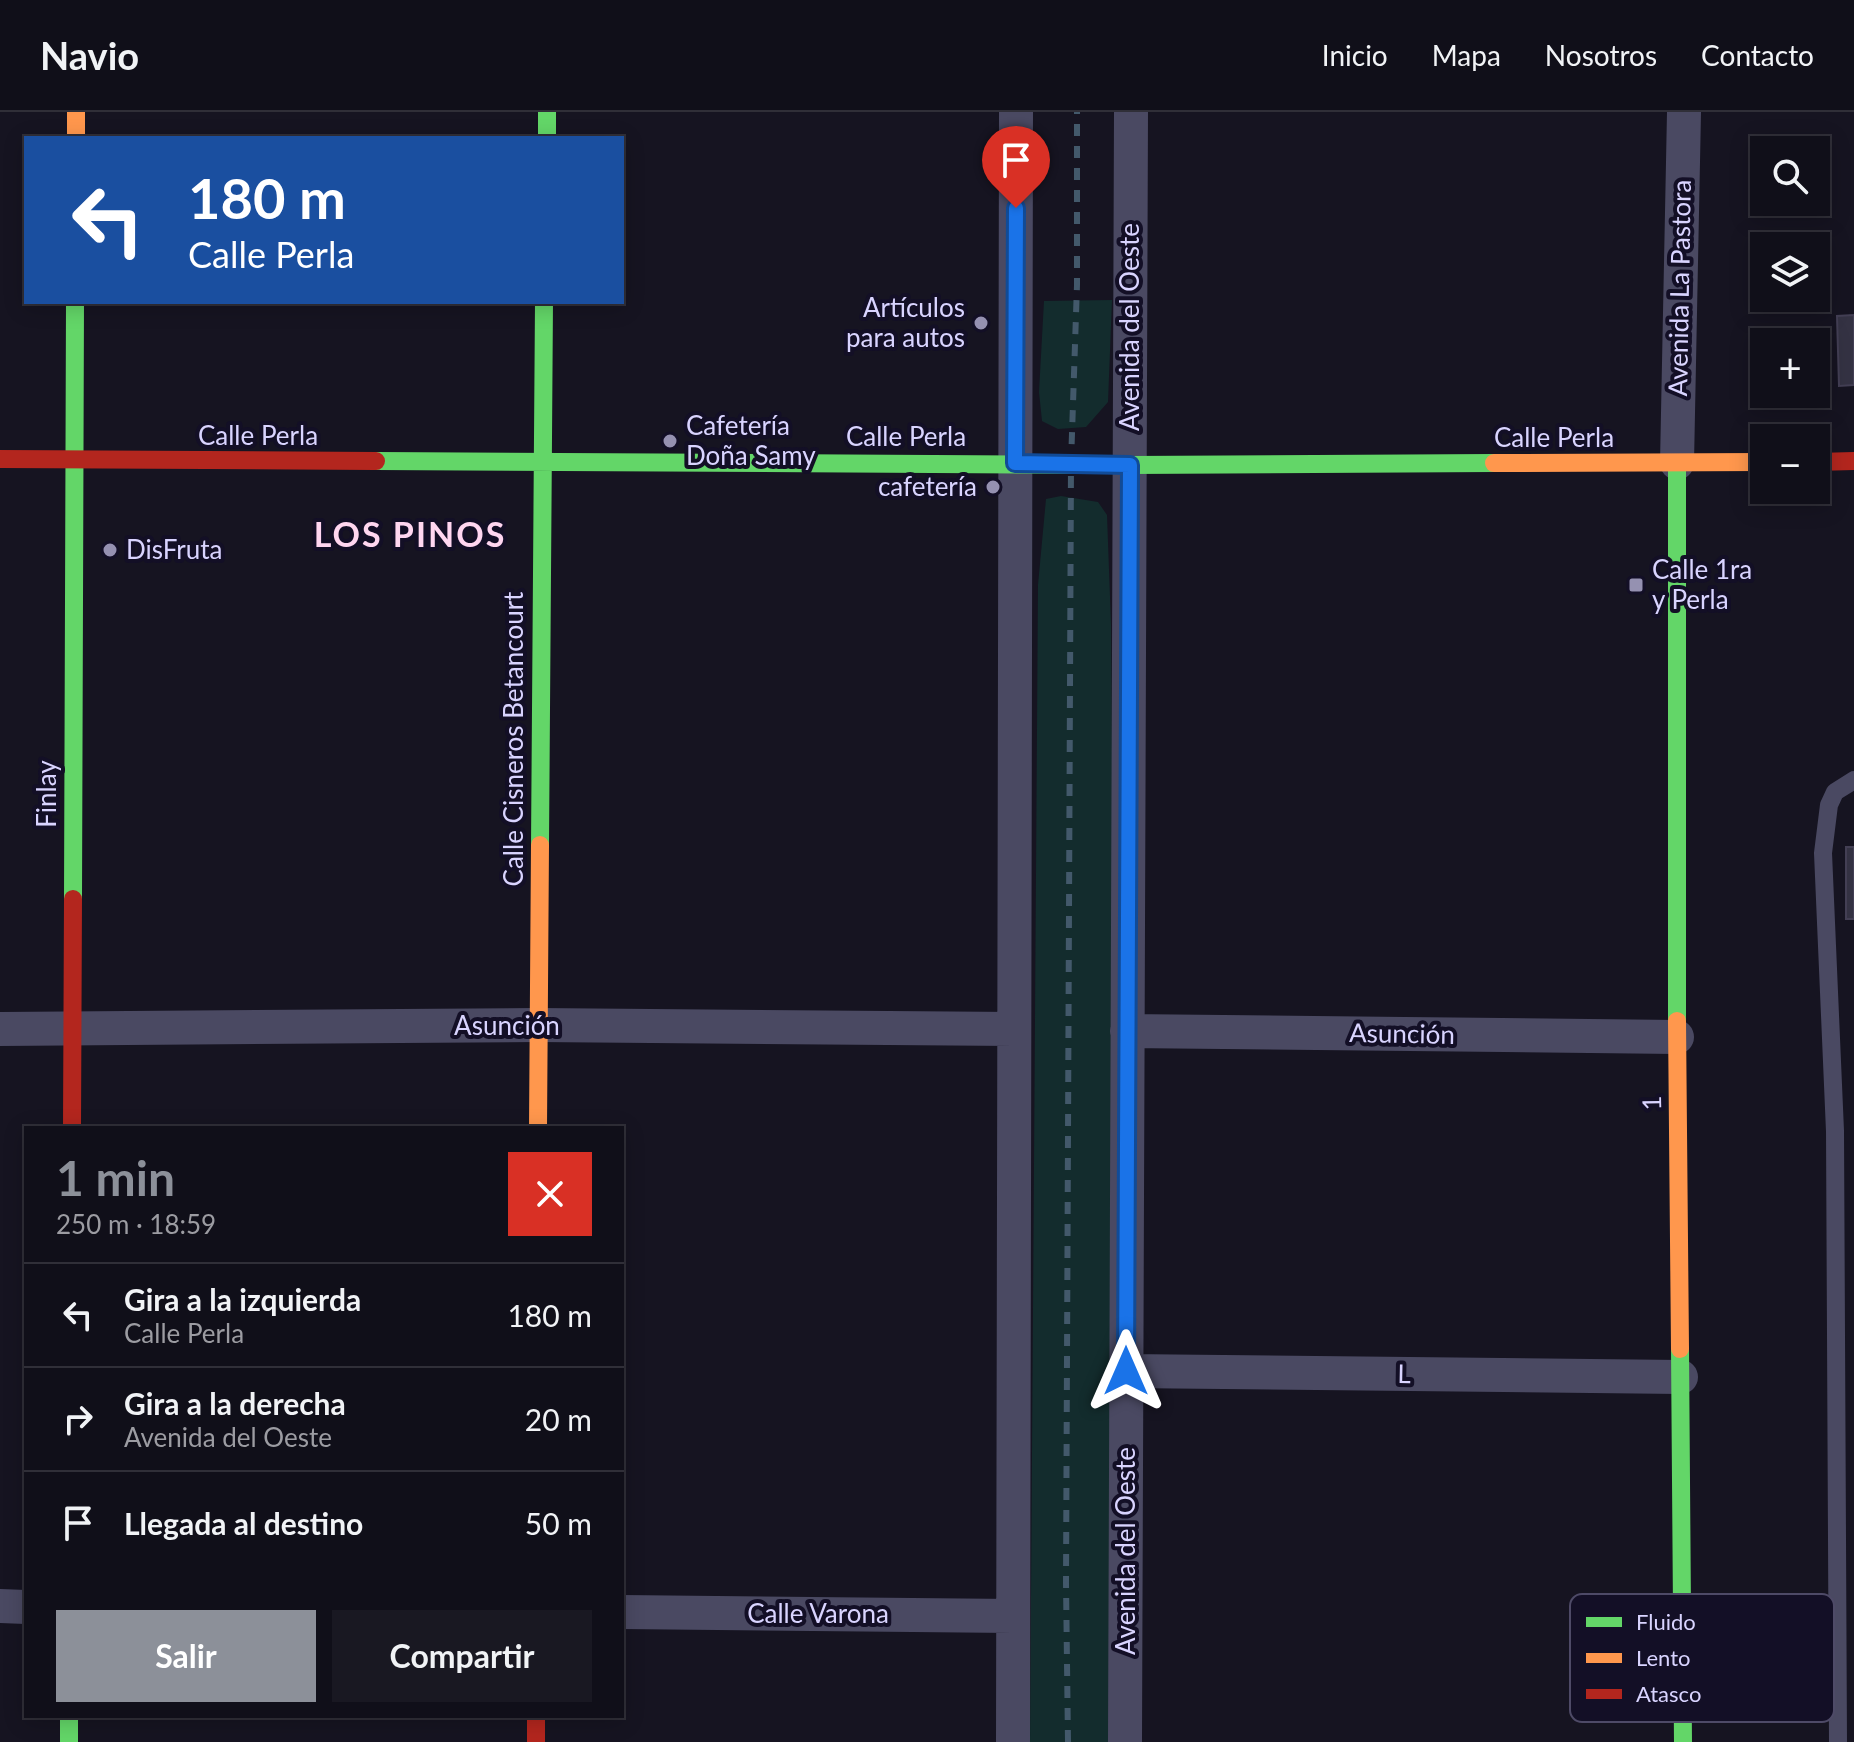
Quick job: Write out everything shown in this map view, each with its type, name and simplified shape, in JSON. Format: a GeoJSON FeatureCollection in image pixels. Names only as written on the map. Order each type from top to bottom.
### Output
{"type":"FeatureCollection","features":[{"type":"Feature","properties":{"kind":"street"},"geometry":{"type":"LineString","coordinates":[[76,112],[76,136]]}},
{"type":"Feature","properties":{"kind":"street"},"geometry":{"type":"LineString","coordinates":[[547,112],[547,136]]}},
{"type":"Feature","properties":{"kind":"street"},"geometry":{"type":"LineString","coordinates":[[1013,1742],[1016,112]]}},
{"type":"Feature","properties":{"kind":"street","name":"Avenida del Oeste"},"geometry":{"type":"LineString","coordinates":[[1125,1742],[1131,112]]}},
{"type":"Feature","properties":{"kind":"street","name":"Avenida La Pastora"},"geometry":{"type":"LineString","coordinates":[[1677,463],[1684,112]]}},
{"type":"Feature","properties":{"kind":"street","name":"Finlay"},"geometry":{"type":"LineString","coordinates":[[72,1126],[75,304]]}},
{"type":"Feature","properties":{"kind":"street","name":"Calle Cisneros Betancourt"},"geometry":{"type":"LineString","coordinates":[[538,1126],[544,304]]}},
{"type":"Feature","properties":{"kind":"street","name":"Calle Perla"},"geometry":{"type":"LineString","coordinates":[[0,459],[1130,465],[1750,462]]}},
{"type":"Feature","properties":{"kind":"street"},"geometry":{"type":"LineString","coordinates":[[1830,462],[1854,461]]}},
{"type":"Feature","properties":{"kind":"street","name":"1"},"geometry":{"type":"LineString","coordinates":[[1677,463],[1677,1037],[1682,1594]]}},
{"type":"Feature","properties":{"kind":"street","name":"Asunción"},"geometry":{"type":"LineString","coordinates":[[0,1029],[538,1025],[1014,1029]]}},
{"type":"Feature","properties":{"kind":"street","name":"Asunción"},"geometry":{"type":"LineString","coordinates":[[1127,1031],[1677,1037]]}},
{"type":"Feature","properties":{"kind":"street","name":"L"},"geometry":{"type":"LineString","coordinates":[[1126,1371],[1681,1377]]}},
{"type":"Feature","properties":{"kind":"street"},"geometry":{"type":"LineString","coordinates":[[0,1606],[24,1607]]}},
{"type":"Feature","properties":{"kind":"street","name":"Calle Varona"},"geometry":{"type":"LineString","coordinates":[[624,1612],[1013,1616]]}},
{"type":"Feature","properties":{"kind":"street"},"geometry":{"type":"LineString","coordinates":[[69,1718],[69,1742]]}},
{"type":"Feature","properties":{"kind":"street"},"geometry":{"type":"LineString","coordinates":[[536,1718],[536,1742]]}},
{"type":"Feature","properties":{"kind":"street","name":"1"},"geometry":{"type":"LineString","coordinates":[[1683,1722],[1683,1742]]}},
{"type":"Feature","properties":{"kind":"lane"},"geometry":{"type":"LineString","coordinates":[[1838,1742],[1835,1131],[1823,853],[1829,805],[1835,792],[1854,780]]}},
{"type":"Feature","properties":{"kind":"lane"},"geometry":{"type":"LineString","coordinates":[[1835,1131],[1854,1130]]}},
{"type":"Feature","properties":{"kind":"green space"},"geometry":{"type":"Polygon","coordinates":[[[1112,300],[1108,402],[1086,427],[1058,429],[1042,421],[1039,392],[1044,301],[1112,300]]]}},
{"type":"Feature","properties":{"kind":"green space"},"geometry":{"type":"Polygon","coordinates":[[[1061,496],[1098,502],[1107,515],[1111,624],[1120,1742],[1030,1742],[1038,585],[1046,499],[1061,496]]]}},
{"type":"Feature","properties":{"kind":"building"},"geometry":{"type":"Polygon","coordinates":[[[1854,315],[1854,385],[1839,386],[1837,316],[1854,315]]]}},
{"type":"Feature","properties":{"kind":"building"},"geometry":{"type":"Polygon","coordinates":[[[1846,847],[1854,847],[1854,919],[1846,919],[1846,847]]]}},
{"type":"Feature","properties":{"kind":"railway"},"geometry":{"type":"LineString","coordinates":[[1068,1742],[1071,463],[1077,285],[1077,112]]}},
{"type":"Feature","properties":{"kind":"traffic: fast"},"geometry":{"type":"LineString","coordinates":[[547,112],[547,136]]}},
{"type":"Feature","properties":{"kind":"traffic: fast"},"geometry":{"type":"LineString","coordinates":[[73,899],[75,304]]}},
{"type":"Feature","properties":{"kind":"traffic: fast"},"geometry":{"type":"LineString","coordinates":[[540,845],[544,304]]}},
{"type":"Feature","properties":{"kind":"traffic: fast"},"geometry":{"type":"LineString","coordinates":[[376,461],[1130,465],[1494,463]]}},
{"type":"Feature","properties":{"kind":"traffic: fast"},"geometry":{"type":"LineString","coordinates":[[1677,463],[1677,1021]]}},
{"type":"Feature","properties":{"kind":"traffic: fast"},"geometry":{"type":"LineString","coordinates":[[1680,1349],[1682,1594]]}},
{"type":"Feature","properties":{"kind":"traffic: fast"},"geometry":{"type":"LineString","coordinates":[[69,1718],[69,1742]]}},
{"type":"Feature","properties":{"kind":"traffic: fast"},"geometry":{"type":"LineString","coordinates":[[1683,1722],[1683,1742]]}},
{"type":"Feature","properties":{"kind":"traffic: slow"},"geometry":{"type":"LineString","coordinates":[[76,112],[76,136]]}},
{"type":"Feature","properties":{"kind":"traffic: slow"},"geometry":{"type":"LineString","coordinates":[[1494,463],[1750,462]]}},
{"type":"Feature","properties":{"kind":"traffic: slow"},"geometry":{"type":"LineString","coordinates":[[538,1126],[540,845]]}},
{"type":"Feature","properties":{"kind":"traffic: slow"},"geometry":{"type":"LineString","coordinates":[[1677,1021],[1680,1349]]}},
{"type":"Feature","properties":{"kind":"traffic: jam"},"geometry":{"type":"LineString","coordinates":[[0,459],[376,461]]}},
{"type":"Feature","properties":{"kind":"traffic: jam"},"geometry":{"type":"LineString","coordinates":[[1830,462],[1854,461]]}},
{"type":"Feature","properties":{"kind":"traffic: jam"},"geometry":{"type":"LineString","coordinates":[[72,1126],[73,899]]}},
{"type":"Feature","properties":{"kind":"traffic: jam"},"geometry":{"type":"LineString","coordinates":[[536,1718],[536,1742]]}},
{"type":"Feature","properties":{"kind":"place","name":"Artículos para autos"},"geometry":{"type":"Point","coordinates":[981,323]}},
{"type":"Feature","properties":{"kind":"place","name":"Cafetería Doña Samy"},"geometry":{"type":"Point","coordinates":[670,441]}},
{"type":"Feature","properties":{"kind":"place","name":"cafetería"},"geometry":{"type":"Point","coordinates":[993,487]}},
{"type":"Feature","properties":{"kind":"place","name":"DisFruta"},"geometry":{"type":"Point","coordinates":[110,550]}},
{"type":"Feature","properties":{"kind":"place","name":"Calle 1ra y Perla"},"geometry":{"type":"Point","coordinates":[1636,585]}},
{"type":"Feature","properties":{"kind":"district","name":"LOS PINOS"},"geometry":{"type":"Point","coordinates":[410,535]}},
{"type":"Feature","properties":{"kind":"route"},"geometry":{"type":"LineString","coordinates":[[1016,208],[1015,463],[1130,465],[1126,1371]]}}]}
